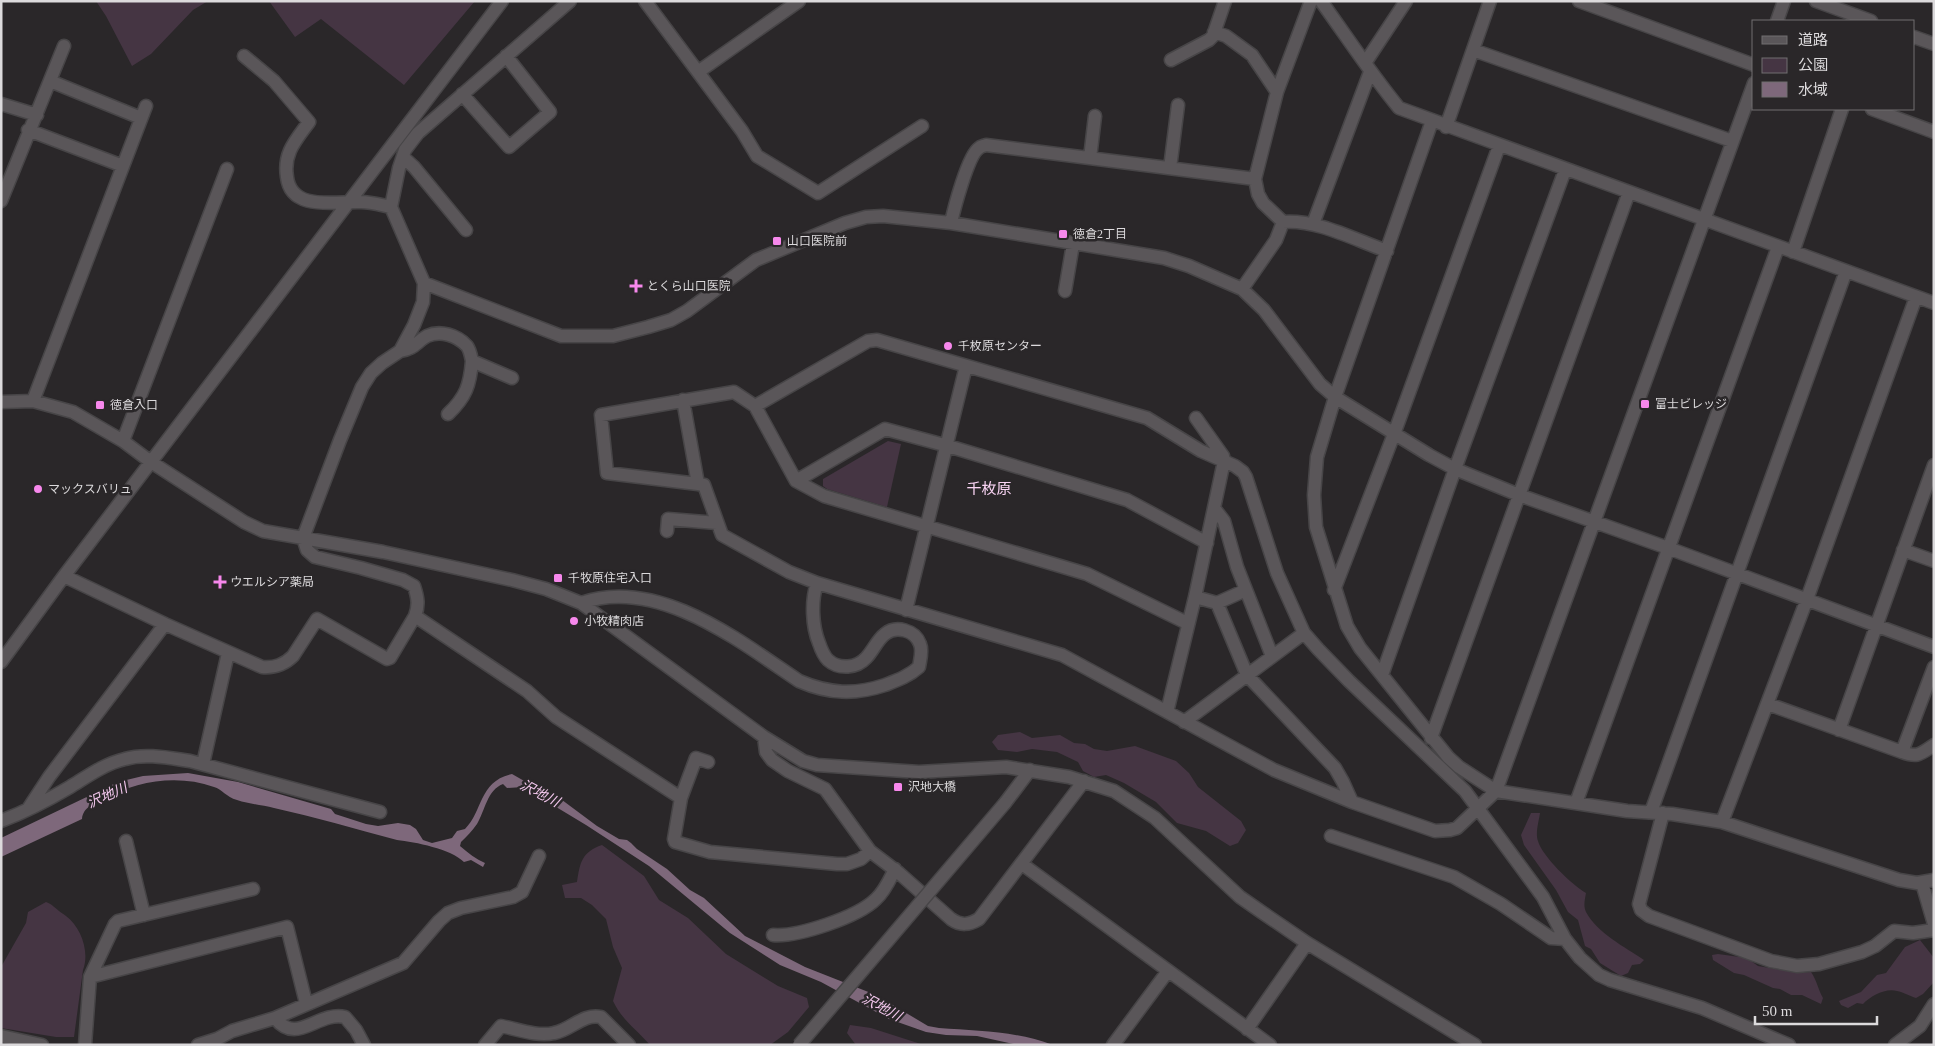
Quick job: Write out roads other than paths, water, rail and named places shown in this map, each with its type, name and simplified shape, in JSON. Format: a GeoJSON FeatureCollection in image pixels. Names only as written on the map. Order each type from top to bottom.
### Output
{"type":"FeatureCollection","features":[{"type":"Feature","properties":{"kind":"street"},"geometry":{"type":"LineString","coordinates":[[1,662],[64,576],[502,1]]}},
{"type":"Feature","properties":{"kind":"street"},"geometry":{"type":"LineString","coordinates":[[400,351],[414,325],[423,302],[424,283],[391,207],[399,168],[411,140],[570,1]]}},
{"type":"Feature","properties":{"kind":"street"},"geometry":{"type":"LineString","coordinates":[[645,1],[742,132],[757,156],[818,192],[922,126]]}},
{"type":"Feature","properties":{"kind":"street"},"geometry":{"type":"LineString","coordinates":[[698,72],[800,1]]}},
{"type":"Feature","properties":{"kind":"street"},"geometry":{"type":"LineString","coordinates":[[1171,60],[1209,40],[1214,32],[1224,1]]}},
{"type":"Feature","properties":{"kind":"street"},"geometry":{"type":"LineString","coordinates":[[1311,1],[1277,92],[1255,179],[1258,194],[1263,203],[1283,222],[1298,221],[1313,224],[1387,252]]}},
{"type":"Feature","properties":{"kind":"street"},"geometry":{"type":"LineString","coordinates":[[1321,1],[1367,67],[1399,108],[1432,122],[1934,303]]}},
{"type":"Feature","properties":{"kind":"street"},"geometry":{"type":"LineString","coordinates":[[1313,224],[1367,67],[1406,1]]}},
{"type":"Feature","properties":{"kind":"street"},"geometry":{"type":"LineString","coordinates":[[1446,127],[1490,1]]}},
{"type":"Feature","properties":{"kind":"street"},"geometry":{"type":"LineString","coordinates":[[1579,1],[1752,64]]}},
{"type":"Feature","properties":{"kind":"street"},"geometry":{"type":"LineString","coordinates":[[1777,20],[1784,1]]}},
{"type":"Feature","properties":{"kind":"street"},"geometry":{"type":"LineString","coordinates":[[1816,1],[1869,20]]}},
{"type":"Feature","properties":{"kind":"street"},"geometry":{"type":"LineString","coordinates":[[1214,32],[1226,36],[1252,55],[1277,92]]}},
{"type":"Feature","properties":{"kind":"street"},"geometry":{"type":"LineString","coordinates":[[1915,37],[1934,44]]}},
{"type":"Feature","properties":{"kind":"street"},"geometry":{"type":"LineString","coordinates":[[1,201],[28,130],[64,46]]}},
{"type":"Feature","properties":{"kind":"street"},"geometry":{"type":"LineString","coordinates":[[1473,50],[1732,141]]}},
{"type":"Feature","properties":{"kind":"street"},"geometry":{"type":"LineString","coordinates":[[244,56],[274,81],[309,122],[290,148],[287,156],[287,178],[290,188],[299,198],[322,203],[363,202],[391,207]]}},
{"type":"Feature","properties":{"kind":"street"},"geometry":{"type":"LineString","coordinates":[[462,94],[509,147],[550,112],[506,56]]}},
{"type":"Feature","properties":{"kind":"street"},"geometry":{"type":"LineString","coordinates":[[33,400],[144,112],[50,81]]}},
{"type":"Feature","properties":{"kind":"street"},"geometry":{"type":"LineString","coordinates":[[1187,623],[1087,574],[824,496],[796,481],[755,406],[734,392],[601,415],[607,473],[704,485],[722,535],[795,575],[906,610],[1062,655],[1274,770],[1352,802],[1435,831],[1450,830],[1457,828],[1496,792],[1752,88]]}},
{"type":"Feature","properties":{"kind":"street"},"geometry":{"type":"LineString","coordinates":[[1,104],[36,115]]}},
{"type":"Feature","properties":{"kind":"street"},"geometry":{"type":"LineString","coordinates":[[1170,168],[1178,105]]}},
{"type":"Feature","properties":{"kind":"street"},"geometry":{"type":"LineString","coordinates":[[1793,252],[1842,110]]}},
{"type":"Feature","properties":{"kind":"street"},"geometry":{"type":"LineString","coordinates":[[1875,110],[1934,132]]}},
{"type":"Feature","properties":{"kind":"street"},"geometry":{"type":"LineString","coordinates":[[1090,158],[1095,116]]}},
{"type":"Feature","properties":{"kind":"street"},"geometry":{"type":"LineString","coordinates":[[1432,122],[1334,397],[1317,457],[1314,495],[1316,527],[1334,590],[1347,626],[1360,648],[1432,738],[1459,768],[1496,792],[1722,822],[1875,873],[1911,883],[1928,881],[1934,924]]}},
{"type":"Feature","properties":{"kind":"street"},"geometry":{"type":"LineString","coordinates":[[28,130],[123,166]]}},
{"type":"Feature","properties":{"kind":"street"},"geometry":{"type":"LineString","coordinates":[[951,223],[955,202],[972,156],[978,148],[986,145],[1255,179]]}},
{"type":"Feature","properties":{"kind":"street"},"geometry":{"type":"LineString","coordinates":[[1334,590],[1394,434],[1499,146]]}},
{"type":"Feature","properties":{"kind":"street"},"geometry":{"type":"LineString","coordinates":[[403,157],[414,167],[466,230]]}},
{"type":"Feature","properties":{"kind":"street"},"geometry":{"type":"LineString","coordinates":[[123,441],[227,169]]}},
{"type":"Feature","properties":{"kind":"street"},"geometry":{"type":"LineString","coordinates":[[1382,676],[1455,469],[1565,170]]}},
{"type":"Feature","properties":{"kind":"street"},"geometry":{"type":"LineString","coordinates":[[1432,738],[1629,192]]}},
{"type":"Feature","properties":{"kind":"street"},"geometry":{"type":"LineString","coordinates":[[424,283],[561,336],[613,336],[648,328],[671,320],[687,311],[756,260],[845,223],[866,217],[883,216],[951,223],[1164,258],[1189,266],[1242,289],[1264,310],[1320,384],[1334,397],[1455,469],[1519,495],[1876,624],[1934,647]]}},
{"type":"Feature","properties":{"kind":"street"},"geometry":{"type":"LineString","coordinates":[[1242,289],[1276,240],[1283,222]]}},
{"type":"Feature","properties":{"kind":"street"},"geometry":{"type":"LineString","coordinates":[[1066,291],[1074,244]]}},
{"type":"Feature","properties":{"kind":"street"},"geometry":{"type":"LineString","coordinates":[[1576,803],[1778,247]]}},
{"type":"Feature","properties":{"kind":"street"},"geometry":{"type":"LineString","coordinates":[[1846,271],[1736,573],[1656,813],[1639,904],[1641,910],[1649,916],[1771,961],[1796,966],[1819,964],[1862,952],[1875,946],[1894,931],[1914,933],[1934,930]]}},
{"type":"Feature","properties":{"kind":"street"},"geometry":{"type":"LineString","coordinates":[[1722,822],[1807,599],[1916,297]]}},
{"type":"Feature","properties":{"kind":"street"},"geometry":{"type":"LineString","coordinates":[[64,576],[262,667],[276,667],[293,656],[317,619],[387,659],[390,658],[415,616],[419,605],[414,586],[403,580],[315,558],[307,550],[303,538],[362,387],[376,368],[400,351],[413,348],[428,335],[435,333],[443,333],[455,337],[468,347],[472,360],[469,385],[466,392],[448,414]]}},
{"type":"Feature","properties":{"kind":"street"},"geometry":{"type":"LineString","coordinates":[[755,406],[873,340],[1147,418],[1242,472],[1246,477],[1277,573],[1304,633],[1350,681],[1465,791],[1543,898],[1565,938],[1580,958],[1599,975],[1610,980],[1702,1008],[1789,1045]]}},
{"type":"Feature","properties":{"kind":"street"},"geometry":{"type":"LineString","coordinates":[[472,360],[512,378]]}},
{"type":"Feature","properties":{"kind":"street"},"geometry":{"type":"LineString","coordinates":[[906,610],[948,446],[966,366]]}},
{"type":"Feature","properties":{"kind":"street"},"geometry":{"type":"LineString","coordinates":[[1,402],[33,400],[73,412],[123,441],[151,462],[244,522],[263,531],[383,552],[512,580],[546,589],[581,603],[764,737],[804,761],[817,765],[919,772],[1006,767],[1084,781],[1114,791],[1155,818],[1240,897],[1306,942],[1475,1045]]}},
{"type":"Feature","properties":{"kind":"street"},"geometry":{"type":"LineString","coordinates":[[684,400],[698,484]]}},
{"type":"Feature","properties":{"kind":"street"},"geometry":{"type":"LineString","coordinates":[[1166,712],[1195,597],[1224,461],[1223,456],[1196,418]]}},
{"type":"Feature","properties":{"kind":"street"},"geometry":{"type":"LineString","coordinates":[[796,481],[885,429],[1127,500],[1207,543]]}},
{"type":"Feature","properties":{"kind":"street"},"geometry":{"type":"LineString","coordinates":[[1839,730],[1876,624],[1933,472]]}},
{"type":"Feature","properties":{"kind":"street"},"geometry":{"type":"LineString","coordinates":[[1214,508],[1224,521],[1237,567],[1272,656]]}},
{"type":"Feature","properties":{"kind":"street"},"geometry":{"type":"LineString","coordinates":[[666,531],[668,519],[717,523]]}},
{"type":"Feature","properties":{"kind":"street"},"geometry":{"type":"LineString","coordinates":[[1903,550],[1934,561]]}},
{"type":"Feature","properties":{"kind":"street"},"geometry":{"type":"LineString","coordinates":[[581,603],[596,598],[613,596],[649,601],[678,609],[714,625],[799,681],[828,691],[848,693],[869,690],[900,680],[919,667],[920,644],[915,636],[908,631],[898,628],[885,633],[865,660],[857,665],[845,667],[836,665],[828,660],[817,638],[813,614],[817,583]]}},
{"type":"Feature","properties":{"kind":"street"},"geometry":{"type":"LineString","coordinates":[[1195,597],[1217,604],[1246,590]]}},
{"type":"Feature","properties":{"kind":"street"},"geometry":{"type":"LineString","coordinates":[[1217,604],[1247,675],[1335,768],[1352,802]]}},
{"type":"Feature","properties":{"kind":"street"},"geometry":{"type":"LineString","coordinates":[[415,616],[527,691],[556,717],[681,798]]}},
{"type":"Feature","properties":{"kind":"street"},"geometry":{"type":"LineString","coordinates":[[26,811],[49,777],[165,624]]}},
{"type":"Feature","properties":{"kind":"street"},"geometry":{"type":"LineString","coordinates":[[1184,722],[1304,633]]}},
{"type":"Feature","properties":{"kind":"street"},"geometry":{"type":"LineString","coordinates":[[203,764],[228,653]]}},
{"type":"Feature","properties":{"kind":"street"},"geometry":{"type":"LineString","coordinates":[[1902,752],[1934,667]]}},
{"type":"Feature","properties":{"kind":"street"},"geometry":{"type":"LineString","coordinates":[[1768,704],[1912,756],[1919,755],[1934,745]]}},
{"type":"Feature","properties":{"kind":"street"},"geometry":{"type":"LineString","coordinates":[[764,737],[766,752],[772,760],[788,771],[825,789],[870,851],[895,869],[951,919],[960,924],[973,923],[979,919],[1084,781]]}},
{"type":"Feature","properties":{"kind":"street"},"geometry":{"type":"LineString","coordinates":[[1,821],[26,811],[71,787],[95,770],[126,758],[158,756],[203,764],[380,812]]}},
{"type":"Feature","properties":{"kind":"street"},"geometry":{"type":"LineString","coordinates":[[708,762],[696,758],[681,798],[675,842],[710,852],[837,864],[847,864],[861,859],[870,851]]}},
{"type":"Feature","properties":{"kind":"street"},"geometry":{"type":"LineString","coordinates":[[800,1045],[1005,803],[1030,770]]}},
{"type":"Feature","properties":{"kind":"street"},"geometry":{"type":"LineString","coordinates":[[1331,836],[1454,877],[1501,904],[1551,938],[1565,938]]}},
{"type":"Feature","properties":{"kind":"street"},"geometry":{"type":"LineString","coordinates":[[126,841],[144,915]]}},
{"type":"Feature","properties":{"kind":"street"},"geometry":{"type":"LineString","coordinates":[[198,1045],[217,1039],[232,1031],[275,1018],[403,963],[438,921],[448,912],[513,897],[522,892],[539,856]]}},
{"type":"Feature","properties":{"kind":"street"},"geometry":{"type":"LineString","coordinates":[[1022,864],[1270,1045]]}},
{"type":"Feature","properties":{"kind":"street"},"geometry":{"type":"LineString","coordinates":[[773,935],[785,935],[822,926],[866,906],[877,899],[895,869]]}},
{"type":"Feature","properties":{"kind":"street"},"geometry":{"type":"LineString","coordinates":[[85,1045],[90,977],[118,921],[253,889]]}},
{"type":"Feature","properties":{"kind":"street"},"geometry":{"type":"LineString","coordinates":[[90,977],[286,927],[306,1004]]}},
{"type":"Feature","properties":{"kind":"street"},"geometry":{"type":"LineString","coordinates":[[1247,1029],[1306,942]]}},
{"type":"Feature","properties":{"kind":"street"},"geometry":{"type":"LineString","coordinates":[[1113,1045],[1168,971]]}},
{"type":"Feature","properties":{"kind":"street"},"geometry":{"type":"LineString","coordinates":[[1895,1045],[1920,1026],[1934,1004]]}},
{"type":"Feature","properties":{"kind":"street"},"geometry":{"type":"LineString","coordinates":[[485,1045],[501,1026],[540,1034],[555,1033],[594,1016],[601,1017],[628,1045]]}},
{"type":"Feature","properties":{"kind":"street"},"geometry":{"type":"LineString","coordinates":[[275,1018],[281,1028],[290,1034],[298,1034],[336,1017],[345,1018],[356,1030],[364,1045]]}},
{"type":"Feature","properties":{"kind":"street"},"geometry":{"type":"LineString","coordinates":[[1,1036],[38,1044]]}},
{"type":"Feature","properties":{"kind":"water","name":"沢地川"},"geometry":{"type":"Polygon","coordinates":[[[188,773],[238,782],[331,809],[335,814],[366,824],[378,826],[398,823],[410,825],[416,829],[423,840],[432,843],[452,838],[457,831],[465,829],[471,822],[487,790],[493,783],[512,774],[554,794],[597,826],[619,839],[627,840],[667,869],[690,890],[704,898],[745,936],[805,967],[876,995],[928,1026],[1011,1034],[1053,1045],[1018,1045],[977,1036],[926,1032],[889,1019],[821,982],[780,965],[730,933],[649,866],[523,787],[507,788],[503,784],[493,791],[477,824],[461,842],[460,846],[472,856],[485,863],[483,867],[471,860],[464,862],[451,853],[432,847],[233,799],[217,788],[200,783],[172,780],[143,784],[116,793],[90,806],[84,812],[82,819],[1,857],[1,838],[118,782],[143,776],[188,773]]]}},
{"type":"Feature","properties":{"kind":"place","name":"徳倉2丁目"},"geometry":{"type":"Point","coordinates":[1063,234]}},
{"type":"Feature","properties":{"kind":"place","name":"山口医院前"},"geometry":{"type":"Point","coordinates":[777,241]}},
{"type":"Feature","properties":{"kind":"place","name":"とくら山口医院"},"geometry":{"type":"Point","coordinates":[636,286]}},
{"type":"Feature","properties":{"kind":"place","name":"千枚原センター"},"geometry":{"type":"Point","coordinates":[948,346]}},
{"type":"Feature","properties":{"kind":"place","name":"富士ビレッジ"},"geometry":{"type":"Point","coordinates":[1645,404]}},
{"type":"Feature","properties":{"kind":"place","name":"徳倉入口"},"geometry":{"type":"Point","coordinates":[100,405]}},
{"type":"Feature","properties":{"kind":"place","name":"マックスバリュ"},"geometry":{"type":"Point","coordinates":[38,489]}},
{"type":"Feature","properties":{"kind":"place","name":"千牧原住宅入口"},"geometry":{"type":"Point","coordinates":[558,578]}},
{"type":"Feature","properties":{"kind":"place","name":"ウエルシア薬局"},"geometry":{"type":"Point","coordinates":[220,582]}},
{"type":"Feature","properties":{"kind":"place","name":"小牧精肉店"},"geometry":{"type":"Point","coordinates":[574,621]}},
{"type":"Feature","properties":{"kind":"place","name":"沢地大橋"},"geometry":{"type":"Point","coordinates":[898,787]}},
{"type":"Feature","properties":{"kind":"district","name":"千枚原"},"geometry":{"type":"Point","coordinates":[989,489]}}]}
